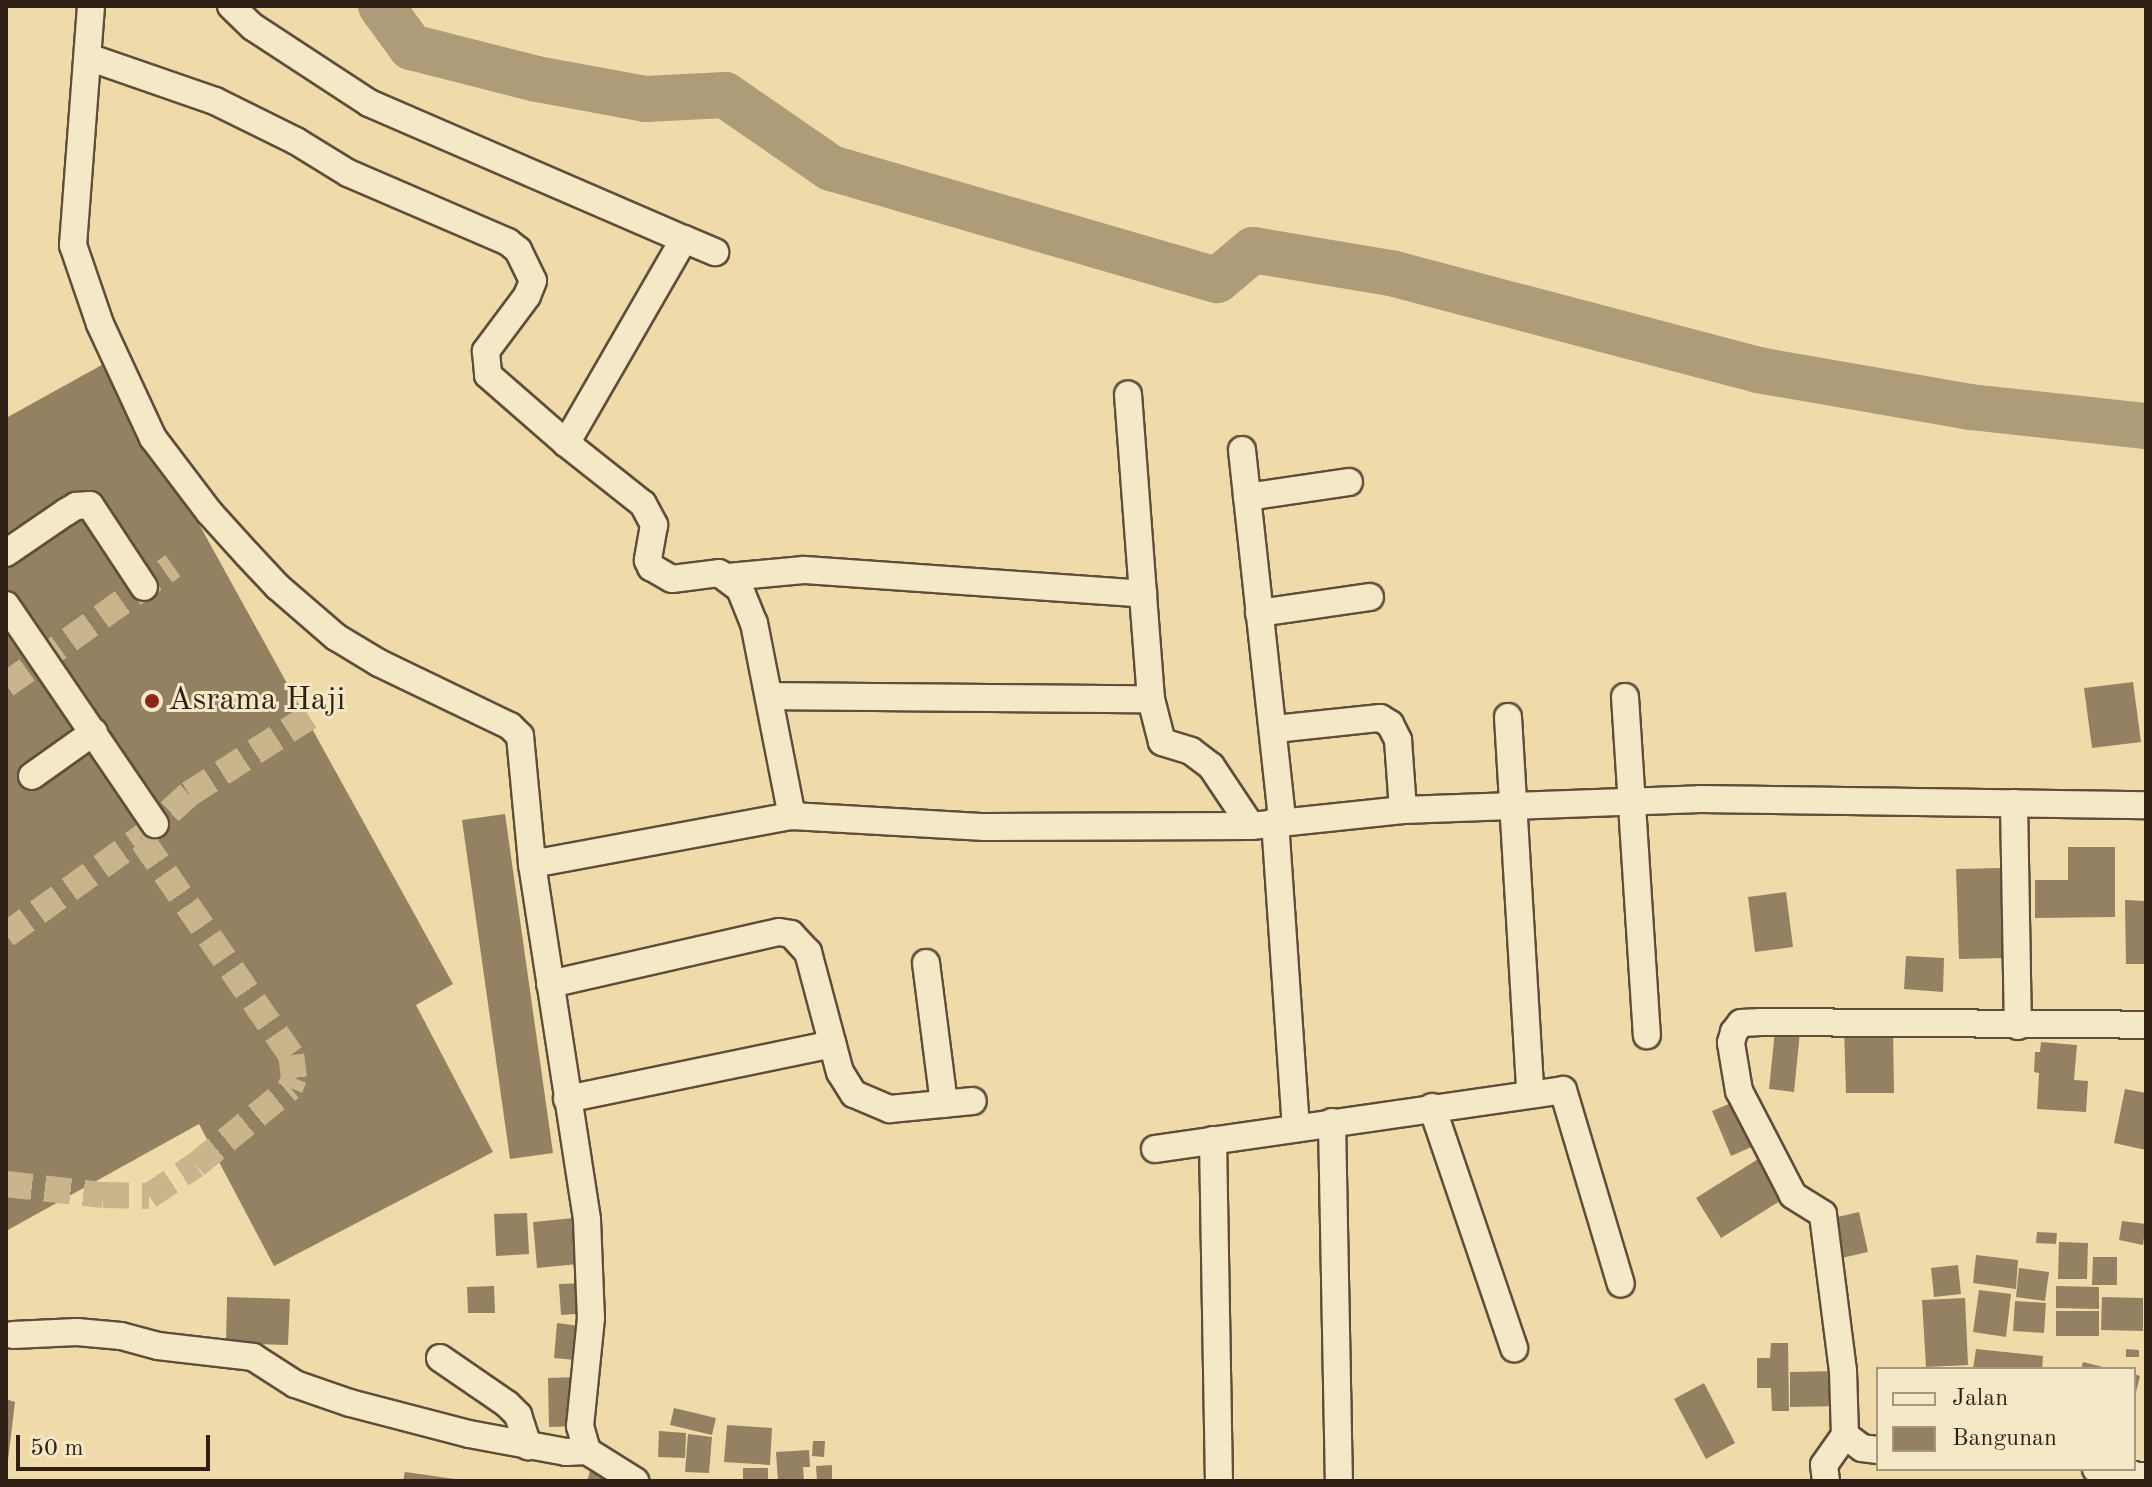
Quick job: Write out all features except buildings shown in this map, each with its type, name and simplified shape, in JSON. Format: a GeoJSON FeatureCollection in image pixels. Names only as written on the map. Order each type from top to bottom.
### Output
{"type":"FeatureCollection","features":[{"type":"Feature","properties":{"kind":"street"},"geometry":{"type":"LineString","coordinates":[[91,6],[73,245],[100,324],[153,438],[209,512],[247,554],[278,587],[336,637],[379,663],[516,731],[522,748],[524,804],[532,864],[587,1220],[591,1318],[580,1412],[587,1451]]}},
{"type":"Feature","properties":{"kind":"street"},"geometry":{"type":"LineString","coordinates":[[231,6],[253,27],[369,103],[715,252]]}},
{"type":"Feature","properties":{"kind":"street"},"geometry":{"type":"LineString","coordinates":[[88,57],[215,101],[296,141],[348,173],[508,242],[525,260],[533,281],[527,296],[486,351],[486,368],[503,391],[643,504],[654,525],[653,548],[648,560],[651,567],[672,579],[719,573],[728,577],[747,601],[770,696],[792,816]]}},
{"type":"Feature","properties":{"kind":"street"},"geometry":{"type":"LineString","coordinates":[[566,443],[684,239]]}},
{"type":"Feature","properties":{"kind":"street"},"geometry":{"type":"LineString","coordinates":[[1128,395],[1151,699],[1162,742],[1191,751],[1269,822]]}},
{"type":"Feature","properties":{"kind":"street"},"geometry":{"type":"LineString","coordinates":[[1242,450],[1275,729],[1269,822],[1296,1128]]}},
{"type":"Feature","properties":{"kind":"street"},"geometry":{"type":"LineString","coordinates":[[1247,497],[1349,482]]}},
{"type":"Feature","properties":{"kind":"street"},"geometry":{"type":"LineString","coordinates":[[6,553],[76,506],[90,505],[144,587]]}},
{"type":"Feature","properties":{"kind":"street"},"geometry":{"type":"LineString","coordinates":[[728,577],[804,570],[1143,594]]}},
{"type":"Feature","properties":{"kind":"street"},"geometry":{"type":"LineString","coordinates":[[1259,613],[1370,597]]}},
{"type":"Feature","properties":{"kind":"street"},"geometry":{"type":"LineString","coordinates":[[6,605],[155,824]]}},
{"type":"Feature","properties":{"kind":"street"},"geometry":{"type":"LineString","coordinates":[[770,696],[1151,699]]}},
{"type":"Feature","properties":{"kind":"street"},"geometry":{"type":"LineString","coordinates":[[1625,697],[1647,1035]]}},
{"type":"Feature","properties":{"kind":"street"},"geometry":{"type":"LineString","coordinates":[[1508,717],[1530,1092]]}},
{"type":"Feature","properties":{"kind":"street"},"geometry":{"type":"LineString","coordinates":[[1275,729],[1380,718],[1390,724],[1398,740],[1403,810]]}},
{"type":"Feature","properties":{"kind":"street"},"geometry":{"type":"LineString","coordinates":[[32,776],[94,732]]}},
{"type":"Feature","properties":{"kind":"street"},"geometry":{"type":"LineString","coordinates":[[532,864],[792,816],[985,827],[1269,822],[1403,810],[1700,799],[2146,805]]}},
{"type":"Feature","properties":{"kind":"street"},"geometry":{"type":"LineString","coordinates":[[2014,803],[2018,1026]]}},
{"type":"Feature","properties":{"kind":"street"},"geometry":{"type":"LineString","coordinates":[[550,984],[779,932],[791,934],[808,952],[844,1083],[864,1100],[890,1109],[973,1101]]}},
{"type":"Feature","properties":{"kind":"street"},"geometry":{"type":"LineString","coordinates":[[926,963],[944,1104]]}},
{"type":"Feature","properties":{"kind":"street"},"geometry":{"type":"LineString","coordinates":[[1826,1481],[1824,1465],[1845,1435],[1843,1371],[1823,1214],[1793,1195],[1739,1091],[1731,1043],[1734,1032],[1741,1023],[1761,1022],[2146,1025]]}},
{"type":"Feature","properties":{"kind":"street"},"geometry":{"type":"LineString","coordinates":[[567,1099],[832,1044]]}},
{"type":"Feature","properties":{"kind":"street"},"geometry":{"type":"LineString","coordinates":[[1155,1149],[1530,1092],[1563,1090],[1621,1284]]}},
{"type":"Feature","properties":{"kind":"street"},"geometry":{"type":"LineString","coordinates":[[1432,1107],[1514,1348]]}},
{"type":"Feature","properties":{"kind":"street"},"geometry":{"type":"LineString","coordinates":[[1332,1122],[1339,1481]]}},
{"type":"Feature","properties":{"kind":"street"},"geometry":{"type":"LineString","coordinates":[[1213,1140],[1219,1481]]}},
{"type":"Feature","properties":{"kind":"street"},"geometry":{"type":"LineString","coordinates":[[13,1335],[106,1334],[158,1346],[253,1357],[295,1384],[350,1403],[528,1446],[587,1451],[635,1481]]}},
{"type":"Feature","properties":{"kind":"street"},"geometry":{"type":"LineString","coordinates":[[440,1358],[507,1404],[522,1424],[528,1446]]}},
{"type":"Feature","properties":{"kind":"street"},"geometry":{"type":"LineString","coordinates":[[1845,1435],[1862,1448],[1876,1450]]}},
{"type":"Feature","properties":{"kind":"street"},"geometry":{"type":"LineString","coordinates":[[2108,1471],[2146,1477]]}},
{"type":"Feature","properties":{"kind":"waterway"},"geometry":{"type":"LineString","coordinates":[[381,6],[411,47],[537,79],[646,99],[725,95],[831,168],[1217,280],[1253,250],[1391,273],[1758,370],[1970,407],[2146,426]]}},
{"type":"Feature","properties":{"kind":"tunnel"},"geometry":{"type":"LineString","coordinates":[[6,685],[173,566]]}},
{"type":"Feature","properties":{"kind":"tunnel"},"geometry":{"type":"LineString","coordinates":[[6,935],[141,838],[189,794],[315,713]]}},
{"type":"Feature","properties":{"kind":"tunnel"},"geometry":{"type":"LineString","coordinates":[[6,1184],[103,1195],[149,1196],[196,1165],[290,1088],[294,1078],[291,1055],[141,838]]}},
{"type":"Feature","properties":{"kind":"place","name":"Asrama Haji"},"geometry":{"type":"Point","coordinates":[152,701]}}]}
